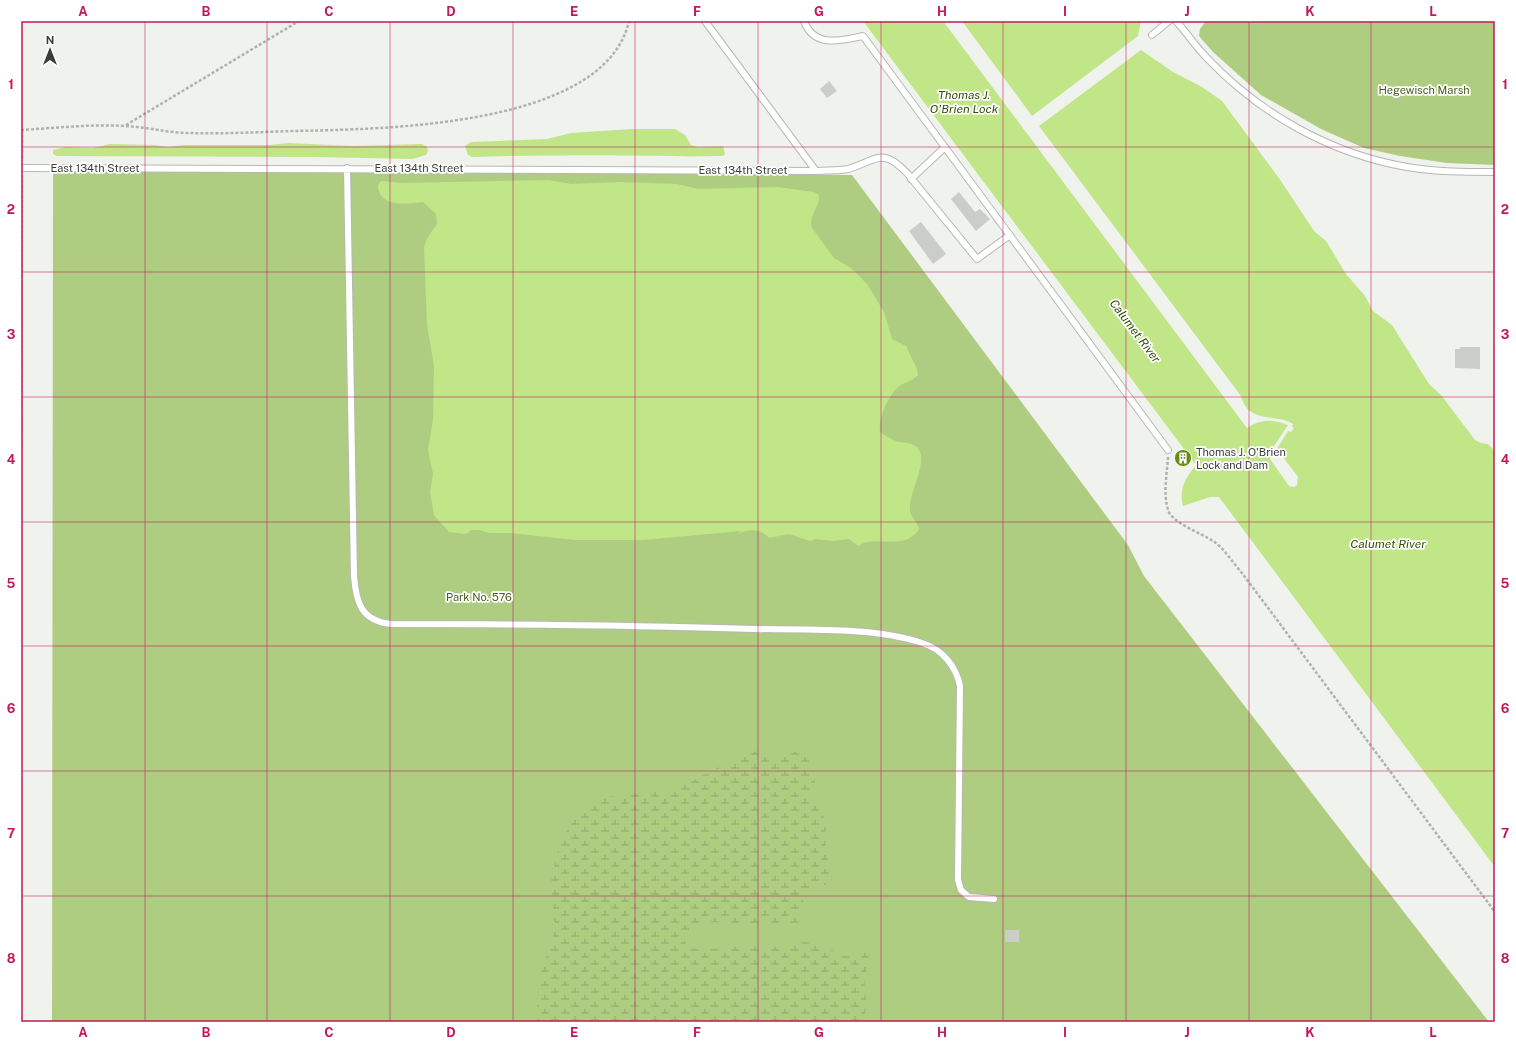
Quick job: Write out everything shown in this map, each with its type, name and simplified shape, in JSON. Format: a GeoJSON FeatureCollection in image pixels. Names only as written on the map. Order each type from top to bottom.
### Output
{"type":"FeatureCollection","features":[{"type":"Feature","properties":{"kind":"lane"},"geometry":{"type":"LineString","coordinates":[[705,21],[816,171]]}},
{"type":"Feature","properties":{"kind":"lane"},"geometry":{"type":"LineString","coordinates":[[804,21],[806,28],[812,35],[822,40],[839,41],[863,36],[1168,450]]}},
{"type":"Feature","properties":{"kind":"lane"},"geometry":{"type":"LineString","coordinates":[[1152,35],[1169,21]]}},
{"type":"Feature","properties":{"kind":"lane"},"geometry":{"type":"LineString","coordinates":[[1176,21],[1207,58],[1253,100],[1291,125],[1330,145],[1376,160],[1408,167],[1445,172],[1495,172]]}},
{"type":"Feature","properties":{"kind":"lane"},"geometry":{"type":"LineString","coordinates":[[911,179],[945,147]]}},
{"type":"Feature","properties":{"kind":"lane","name":"East 134th Street"},"geometry":{"type":"LineString","coordinates":[[21,168],[347,168],[816,171],[848,169],[870,159],[881,158],[897,162],[977,259],[1010,235]]}},
{"type":"Feature","properties":{"kind":"lane"},"geometry":{"type":"LineString","coordinates":[[347,168],[354,576],[356,596],[359,605],[366,614],[383,623],[391,624],[624,625],[835,631],[896,637],[924,643],[948,659],[954,668],[960,686],[958,880],[961,890],[969,897],[994,899]]}},
{"type":"Feature","properties":{"kind":"path"},"geometry":{"type":"LineString","coordinates":[[126,126],[299,21]]}},
{"type":"Feature","properties":{"kind":"path"},"geometry":{"type":"LineString","coordinates":[[21,503],[21,130],[82,126],[126,126],[188,133],[319,131],[402,127],[446,123],[484,116],[546,98],[590,76],[605,64],[617,50],[626,33],[629,21]]}},
{"type":"Feature","properties":{"kind":"path"},"geometry":{"type":"LineString","coordinates":[[1168,450],[1165,496],[1168,511],[1175,521],[1194,529],[1215,542],[1242,573],[1495,912]]}},
{"type":"Feature","properties":{"kind":"green space","name":"Hegewisch Marsh"},"geometry":{"type":"Polygon","coordinates":[[[1206,21],[1495,21],[1495,165],[1447,163],[1400,156],[1364,148],[1321,129],[1261,95],[1213,52],[1199,36],[1200,29],[1206,21]]]}},
{"type":"Feature","properties":{"kind":"green space","name":"Park No. 576"},"geometry":{"type":"Polygon","coordinates":[[[53,168],[852,175],[1128,545],[1144,576],[1489,1022],[52,1022],[53,168]]]}},
{"type":"Feature","properties":{"kind":"green space"},"geometry":{"type":"Polygon","coordinates":[[[799,750],[806,752],[815,781],[810,797],[826,821],[825,837],[827,852],[834,877],[829,883],[808,891],[804,896],[801,917],[798,923],[775,925],[710,922],[701,924],[695,930],[683,933],[684,939],[687,946],[699,950],[744,946],[780,947],[792,942],[804,942],[823,946],[846,956],[854,955],[867,946],[871,947],[871,961],[866,972],[864,989],[867,1003],[863,1022],[537,1022],[540,970],[549,951],[555,927],[551,879],[561,839],[583,807],[607,794],[617,798],[648,791],[671,792],[742,755],[757,751],[765,752],[768,759],[777,760],[799,750]]]}},
{"type":"Feature","properties":{"kind":"water","name":"Calumet River"},"geometry":{"type":"Polygon","coordinates":[[[863,21],[943,21],[1247,428],[1257,423],[1267,421],[1288,425],[1272,449],[1270,459],[1289,486],[1294,487],[1297,485],[1298,477],[1277,449],[1288,431],[1291,432],[1294,428],[1292,426],[1293,424],[1250,411],[1245,405],[1241,396],[1039,126],[1141,50],[1173,72],[1202,87],[1222,101],[1281,181],[1314,231],[1326,241],[1346,274],[1365,296],[1373,311],[1392,325],[1429,384],[1441,395],[1475,440],[1488,444],[1493,449],[1495,456],[1495,867],[1219,497],[1210,497],[1183,506],[1182,489],[1196,465],[863,21]]]}},
{"type":"Feature","properties":{"kind":"water"},"geometry":{"type":"Polygon","coordinates":[[[962,21],[1141,21],[1138,36],[1032,116],[962,21]]]}},
{"type":"Feature","properties":{"kind":"water"},"geometry":{"type":"Polygon","coordinates":[[[632,129],[675,129],[685,135],[691,145],[698,147],[723,146],[725,154],[723,156],[573,155],[472,157],[468,155],[465,146],[471,142],[547,139],[571,133],[632,129]]]}},
{"type":"Feature","properties":{"kind":"water"},"geometry":{"type":"Polygon","coordinates":[[[288,143],[353,146],[422,144],[427,147],[428,151],[426,155],[412,159],[57,156],[53,154],[53,150],[65,147],[93,148],[110,144],[155,145],[168,147],[184,145],[270,145],[288,143]]]}},
{"type":"Feature","properties":{"kind":"water"},"geometry":{"type":"Polygon","coordinates":[[[549,180],[571,184],[619,182],[677,184],[698,189],[777,187],[814,192],[819,195],[818,204],[812,219],[812,228],[834,258],[851,268],[867,284],[884,312],[892,339],[906,346],[917,369],[918,375],[899,386],[890,397],[884,408],[880,427],[880,432],[899,442],[915,445],[920,453],[920,468],[910,503],[910,510],[919,529],[913,536],[905,540],[873,541],[858,546],[849,539],[833,541],[815,539],[810,541],[789,534],[769,538],[762,532],[754,530],[737,534],[741,531],[643,540],[575,540],[511,533],[489,533],[479,530],[471,530],[466,534],[449,532],[434,515],[430,492],[433,474],[428,450],[433,420],[434,366],[427,325],[424,247],[427,238],[437,224],[436,214],[423,202],[402,204],[388,201],[383,198],[379,192],[378,185],[381,181],[402,183],[549,180]]]}},
{"type":"Feature","properties":{"kind":"building"},"geometry":{"type":"Polygon","coordinates":[[[829,81],[837,91],[827,98],[820,89],[829,81]]]}},
{"type":"Feature","properties":{"kind":"building"},"geometry":{"type":"Polygon","coordinates":[[[959,192],[975,212],[980,209],[990,219],[976,231],[951,199],[959,192]]]}},
{"type":"Feature","properties":{"kind":"building"},"geometry":{"type":"Polygon","coordinates":[[[921,222],[946,254],[933,264],[909,231],[921,222]]]}},
{"type":"Feature","properties":{"kind":"building"},"geometry":{"type":"Polygon","coordinates":[[[1460,347],[1480,347],[1480,369],[1455,368],[1455,349],[1460,349],[1460,347]]]}},
{"type":"Feature","properties":{"kind":"building"},"geometry":{"type":"Polygon","coordinates":[[[1005,930],[1019,930],[1019,942],[1005,942],[1005,930]]]}},
{"type":"Feature","properties":{"kind":"place","name":"Thomas J. O'Brien Lock and Dam"},"geometry":{"type":"Point","coordinates":[1183,458]}},
{"type":"Feature","properties":{"kind":"water label","name":"Thomas J. O'Brien Lock"},"geometry":{"type":"Point","coordinates":[964,102]}}]}
